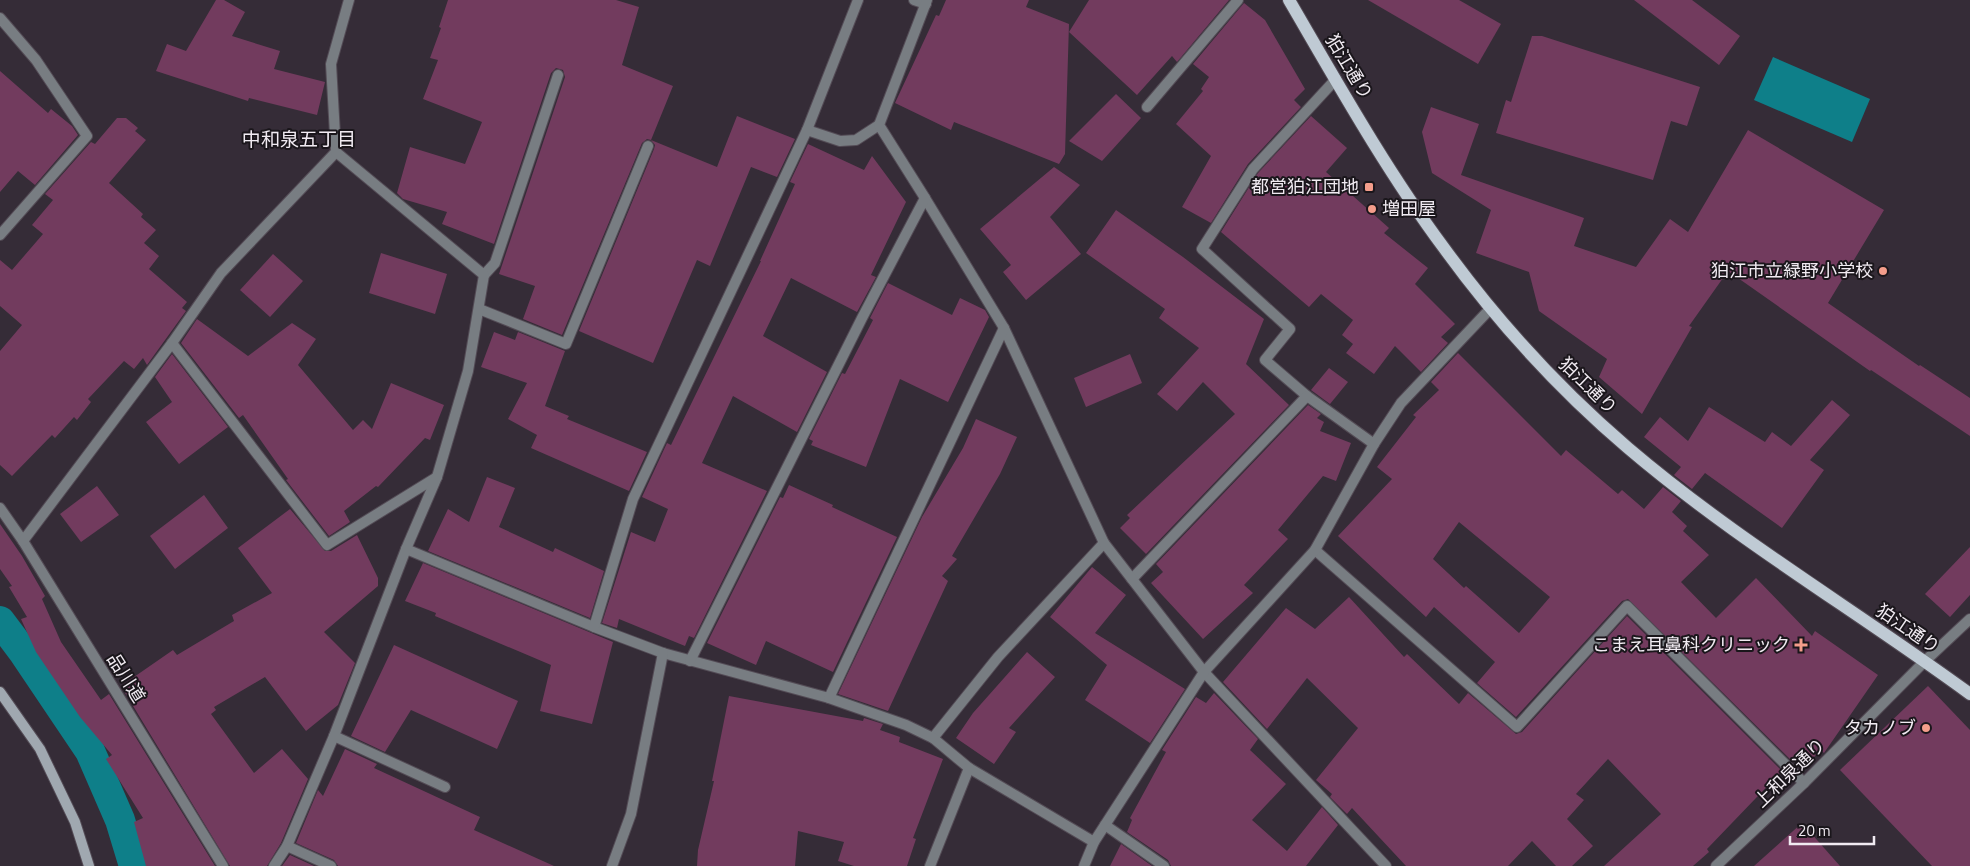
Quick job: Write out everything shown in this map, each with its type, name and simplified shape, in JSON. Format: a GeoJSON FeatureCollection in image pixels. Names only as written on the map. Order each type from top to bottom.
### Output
{"type":"FeatureCollection","features":[{"type":"Feature","properties":{"kind":"main road","name":"狛江通り"},"geometry":{"type":"LineString","coordinates":[[1289,0],[1422,218],[1490,308],[1578,402],[1675,487],[1762,551],[1925,661],[1970,694]]}},
{"type":"Feature","properties":{"kind":"street"},"geometry":{"type":"LineString","coordinates":[[23,541],[172,343],[221,273],[336,152],[332,64],[349,0]]}},
{"type":"Feature","properties":{"kind":"street"},"geometry":{"type":"LineString","coordinates":[[594,627],[633,499],[807,130],[858,0]]}},
{"type":"Feature","properties":{"kind":"street"},"geometry":{"type":"LineString","coordinates":[[807,130],[840,141],[856,140],[879,125],[927,2],[914,0]]}},
{"type":"Feature","properties":{"kind":"street"},"geometry":{"type":"LineString","coordinates":[[1148,107],[1238,0]]}},
{"type":"Feature","properties":{"kind":"street"},"geometry":{"type":"LineString","coordinates":[[0,18],[36,60],[87,136],[0,236]]}},
{"type":"Feature","properties":{"kind":"street"},"geometry":{"type":"LineString","coordinates":[[274,866],[287,846],[334,736],[406,549],[437,477],[468,371],[484,275],[495,263],[558,75]]}},
{"type":"Feature","properties":{"kind":"street"},"geometry":{"type":"LineString","coordinates":[[1336,79],[1253,169],[1202,249],[1290,329],[1265,360],[1306,396],[1374,444]]}},
{"type":"Feature","properties":{"kind":"street"},"geometry":{"type":"LineString","coordinates":[[879,125],[1004,328],[1104,543],[1204,672],[1386,866]]}},
{"type":"Feature","properties":{"kind":"street"},"geometry":{"type":"LineString","coordinates":[[479,309],[566,344],[648,146]]}},
{"type":"Feature","properties":{"kind":"street"},"geometry":{"type":"LineString","coordinates":[[336,152],[484,275]]}},
{"type":"Feature","properties":{"kind":"street"},"geometry":{"type":"LineString","coordinates":[[690,661],[862,318],[925,198]]}},
{"type":"Feature","properties":{"kind":"street"},"geometry":{"type":"LineString","coordinates":[[1084,866],[1094,842],[1204,672],[1314,550],[1374,444],[1401,403],[1490,308]]}},
{"type":"Feature","properties":{"kind":"street"},"geometry":{"type":"LineString","coordinates":[[829,698],[1004,328]]}},
{"type":"Feature","properties":{"kind":"street"},"geometry":{"type":"LineString","coordinates":[[172,343],[326,546],[437,477]]}},
{"type":"Feature","properties":{"kind":"street"},"geometry":{"type":"LineString","coordinates":[[1132,579],[1306,396]]}},
{"type":"Feature","properties":{"kind":"street","name":"品川道"},"geometry":{"type":"LineString","coordinates":[[0,508],[23,541],[224,866]]}},
{"type":"Feature","properties":{"kind":"street"},"geometry":{"type":"LineString","coordinates":[[934,738],[998,657],[1104,543]]}},
{"type":"Feature","properties":{"kind":"street"},"geometry":{"type":"LineString","coordinates":[[406,549],[663,654],[829,698],[906,725],[934,738],[969,768],[1094,842]]}},
{"type":"Feature","properties":{"kind":"street"},"geometry":{"type":"LineString","coordinates":[[1314,550],[1517,727],[1627,606],[1804,783]]}},
{"type":"Feature","properties":{"kind":"street","name":"上和泉通り"},"geometry":{"type":"LineString","coordinates":[[1716,866],[1804,783],[1925,661],[1970,619]]}},
{"type":"Feature","properties":{"kind":"street"},"geometry":{"type":"LineString","coordinates":[[612,866],[631,814],[663,654]]}},
{"type":"Feature","properties":{"kind":"street"},"geometry":{"type":"LineString","coordinates":[[0,692],[40,749],[75,822],[89,866]]}},
{"type":"Feature","properties":{"kind":"street"},"geometry":{"type":"LineString","coordinates":[[334,736],[445,787]]}},
{"type":"Feature","properties":{"kind":"street"},"geometry":{"type":"LineString","coordinates":[[930,866],[969,768]]}},
{"type":"Feature","properties":{"kind":"street"},"geometry":{"type":"LineString","coordinates":[[1105,825],[1164,866]]}},
{"type":"Feature","properties":{"kind":"street"},"geometry":{"type":"LineString","coordinates":[[287,846],[331,866]]}},
{"type":"Feature","properties":{"kind":"water"},"geometry":{"type":"Polygon","coordinates":[[[1773,57],[1870,99],[1852,142],[1754,100],[1773,57]]]}},
{"type":"Feature","properties":{"kind":"building"},"geometry":{"type":"Polygon","coordinates":[[[216,0],[224,0],[245,12],[232,36],[280,51],[274,69],[325,82],[317,115],[249,98],[248,101],[156,71],[167,44],[186,51],[216,0]]]}},
{"type":"Feature","properties":{"kind":"building"},"geometry":{"type":"Polygon","coordinates":[[[448,0],[616,0],[639,7],[622,65],[673,86],[651,140],[647,139],[642,143],[562,335],[523,319],[535,286],[499,274],[565,77],[563,70],[556,68],[551,73],[494,244],[442,224],[447,212],[403,199],[397,193],[410,147],[465,164],[482,122],[423,99],[438,60],[430,58],[441,28],[439,27],[448,0]]]}},
{"type":"Feature","properties":{"kind":"building"},"geometry":{"type":"Polygon","coordinates":[[[946,0],[1029,0],[1026,7],[1069,24],[1065,154],[1059,164],[954,122],[951,130],[895,103],[936,15],[939,16],[946,0]]]}},
{"type":"Feature","properties":{"kind":"building"},"geometry":{"type":"Polygon","coordinates":[[[1089,0],[1229,0],[1177,62],[1172,56],[1137,95],[1069,32],[1089,0]]]}},
{"type":"Feature","properties":{"kind":"building"},"geometry":{"type":"Polygon","coordinates":[[[1368,0],[1459,0],[1501,24],[1478,64],[1368,0]]]}},
{"type":"Feature","properties":{"kind":"building"},"geometry":{"type":"Polygon","coordinates":[[[1634,0],[1692,0],[1740,36],[1719,65],[1634,0]]]}},
{"type":"Feature","properties":{"kind":"building"},"geometry":{"type":"Polygon","coordinates":[[[1244,3],[1265,20],[1305,89],[1294,100],[1301,107],[1248,164],[1211,223],[1182,207],[1211,156],[1176,124],[1203,91],[1201,89],[1209,77],[1193,64],[1244,3]]]}},
{"type":"Feature","properties":{"kind":"building"},"geometry":{"type":"Polygon","coordinates":[[[1532,36],[1542,36],[1700,87],[1687,126],[1671,121],[1653,180],[1496,133],[1506,100],[1511,102],[1532,36]]]}},
{"type":"Feature","properties":{"kind":"building"},"geometry":{"type":"Polygon","coordinates":[[[0,71],[48,113],[51,109],[72,126],[78,135],[35,185],[18,171],[0,192],[0,71]]]}},
{"type":"Feature","properties":{"kind":"building"},"geometry":{"type":"Polygon","coordinates":[[[1116,94],[1141,118],[1102,161],[1069,141],[1116,94]]]}},
{"type":"Feature","properties":{"kind":"building"},"geometry":{"type":"Polygon","coordinates":[[[1431,107],[1479,124],[1461,175],[1584,218],[1574,246],[1636,267],[1670,219],[1688,232],[1748,130],[1884,210],[1828,303],[1919,366],[1970,398],[1970,436],[1870,371],[1728,271],[1689,326],[1692,327],[1642,414],[1599,377],[1607,359],[1539,311],[1529,272],[1476,253],[1491,210],[1432,173],[1422,132],[1431,107]]]}},
{"type":"Feature","properties":{"kind":"building"},"geometry":{"type":"Polygon","coordinates":[[[737,116],[795,139],[777,177],[751,167],[710,266],[697,260],[653,363],[579,331],[654,149],[655,145],[651,140],[717,167],[737,116]]]}},
{"type":"Feature","properties":{"kind":"building"},"geometry":{"type":"Polygon","coordinates":[[[1311,116],[1347,148],[1326,172],[1389,228],[1384,233],[1428,268],[1415,284],[1455,324],[1441,337],[1448,343],[1421,372],[1395,346],[1374,374],[1346,353],[1353,344],[1342,335],[1353,320],[1321,294],[1309,307],[1221,232],[1258,173],[1311,116]]]}},
{"type":"Feature","properties":{"kind":"building"},"geometry":{"type":"Polygon","coordinates":[[[117,118],[126,118],[138,128],[135,131],[146,140],[109,183],[143,214],[141,217],[156,230],[144,243],[159,256],[149,269],[187,302],[182,308],[186,311],[147,365],[143,358],[134,369],[124,361],[88,399],[91,402],[77,420],[74,417],[55,438],[52,435],[12,476],[0,465],[0,351],[22,325],[0,306],[0,260],[12,270],[43,234],[32,225],[53,200],[45,194],[91,142],[95,144],[117,118]]]}},
{"type":"Feature","properties":{"kind":"building"},"geometry":{"type":"Polygon","coordinates":[[[808,144],[864,170],[872,156],[906,202],[871,275],[876,277],[857,312],[791,278],[763,336],[827,372],[797,432],[733,396],[702,463],[767,491],[694,638],[689,636],[685,646],[619,619],[617,628],[602,623],[631,532],[655,542],[668,509],[642,497],[667,443],[671,445],[761,261],[795,184],[790,182],[808,144]]]}},
{"type":"Feature","properties":{"kind":"building"},"geometry":{"type":"Polygon","coordinates":[[[1054,167],[1080,185],[1050,217],[1081,254],[1026,300],[1003,272],[1011,265],[980,229],[1054,167]]]}},
{"type":"Feature","properties":{"kind":"building"},"geometry":{"type":"Polygon","coordinates":[[[1116,210],[1183,257],[1264,319],[1246,364],[1289,405],[1146,554],[1120,528],[1130,518],[1127,515],[1235,414],[1203,382],[1177,411],[1157,394],[1199,348],[1159,318],[1165,309],[1086,253],[1116,210]]]}},
{"type":"Feature","properties":{"kind":"building"},"geometry":{"type":"Polygon","coordinates":[[[381,253],[447,274],[435,314],[369,293],[381,253]]]}},
{"type":"Feature","properties":{"kind":"building"},"geometry":{"type":"Polygon","coordinates":[[[273,254],[303,281],[270,317],[240,290],[273,254]]]}},
{"type":"Feature","properties":{"kind":"building"},"geometry":{"type":"Polygon","coordinates":[[[888,283],[952,315],[960,298],[985,310],[989,317],[948,402],[900,379],[866,467],[811,445],[813,441],[809,439],[842,373],[845,374],[873,320],[870,318],[888,283]]]}},
{"type":"Feature","properties":{"kind":"building"},"geometry":{"type":"Polygon","coordinates":[[[197,319],[248,356],[292,323],[316,339],[298,365],[353,430],[363,420],[372,429],[391,383],[444,405],[430,440],[425,438],[378,487],[376,486],[344,511],[350,522],[329,536],[286,480],[288,479],[243,415],[239,418],[181,343],[197,319]]]}},
{"type":"Feature","properties":{"kind":"building"},"geometry":{"type":"Polygon","coordinates":[[[494,332],[515,340],[518,332],[565,351],[545,406],[569,416],[567,419],[647,452],[629,491],[531,448],[537,435],[508,419],[527,383],[481,367],[494,332]]]}},
{"type":"Feature","properties":{"kind":"building"},"geometry":{"type":"Polygon","coordinates":[[[1458,353],[1561,456],[1566,450],[1618,494],[1622,490],[1644,509],[1663,487],[1681,501],[1672,512],[1687,526],[1683,531],[1709,555],[1681,582],[1716,618],[1756,578],[1812,636],[1815,631],[1878,675],[1824,753],[1821,750],[1809,762],[1799,753],[1792,761],[1628,599],[1622,601],[1516,717],[1477,683],[1495,662],[1434,607],[1426,617],[1338,536],[1392,479],[1377,467],[1416,417],[1413,415],[1439,390],[1431,382],[1458,353]],[[1459,522],[1433,559],[1464,588],[1466,586],[1519,633],[1550,597],[1459,522]]]}},
{"type":"Feature","properties":{"kind":"building"},"geometry":{"type":"Polygon","coordinates":[[[172,354],[228,427],[179,464],[146,422],[172,402],[155,377],[172,354]]]}},
{"type":"Feature","properties":{"kind":"building"},"geometry":{"type":"Polygon","coordinates":[[[1130,354],[1142,383],[1086,407],[1074,378],[1130,354]]]}},
{"type":"Feature","properties":{"kind":"building"},"geometry":{"type":"Polygon","coordinates":[[[1329,368],[1348,382],[1330,404],[1311,390],[1329,368]]]}},
{"type":"Feature","properties":{"kind":"building"},"geometry":{"type":"Polygon","coordinates":[[[1832,400],[1850,415],[1810,460],[1824,470],[1782,528],[1705,473],[1692,489],[1674,475],[1681,467],[1644,437],[1660,417],[1688,441],[1709,407],[1765,442],[1772,432],[1791,446],[1832,400]]]}},
{"type":"Feature","properties":{"kind":"building"},"geometry":{"type":"Polygon","coordinates":[[[1308,405],[1321,414],[1317,418],[1324,422],[1320,431],[1351,443],[1336,481],[1323,476],[1278,530],[1288,539],[1244,585],[1253,593],[1203,639],[1151,583],[1163,572],[1156,564],[1308,405]]]}},
{"type":"Feature","properties":{"kind":"building"},"geometry":{"type":"Polygon","coordinates":[[[976,419],[1017,437],[1000,474],[952,556],[957,559],[942,576],[948,581],[888,711],[838,694],[922,517],[963,448],[976,419]]]}},
{"type":"Feature","properties":{"kind":"building"},"geometry":{"type":"Polygon","coordinates":[[[487,477],[515,488],[499,527],[553,552],[555,548],[604,571],[590,618],[428,551],[448,509],[469,522],[487,477]]]}},
{"type":"Feature","properties":{"kind":"building"},"geometry":{"type":"Polygon","coordinates":[[[789,485],[897,537],[833,672],[766,641],[756,665],[707,643],[780,497],[783,498],[789,485]]]}},
{"type":"Feature","properties":{"kind":"building"},"geometry":{"type":"Polygon","coordinates":[[[97,486],[119,515],[81,542],[60,514],[97,486]]]}},
{"type":"Feature","properties":{"kind":"building"},"geometry":{"type":"Polygon","coordinates":[[[204,495],[228,528],[175,569],[150,536],[204,495]]]}},
{"type":"Feature","properties":{"kind":"building"},"geometry":{"type":"Polygon","coordinates":[[[290,509],[325,551],[331,551],[357,535],[378,578],[378,586],[324,632],[355,663],[338,705],[306,731],[265,677],[214,707],[216,710],[211,714],[254,773],[282,749],[308,779],[281,843],[267,866],[230,866],[121,686],[173,650],[177,655],[234,621],[232,615],[272,593],[238,548],[290,509]]]}},
{"type":"Feature","properties":{"kind":"building"},"geometry":{"type":"Polygon","coordinates":[[[0,524],[22,556],[45,596],[42,599],[61,642],[101,700],[109,694],[215,866],[146,866],[134,822],[143,818],[106,759],[112,755],[80,717],[36,652],[21,619],[27,617],[9,587],[12,586],[0,569],[0,524]]]}},
{"type":"Feature","properties":{"kind":"building"},"geometry":{"type":"Polygon","coordinates":[[[1970,547],[1970,595],[1950,617],[1925,594],[1970,547]]]}},
{"type":"Feature","properties":{"kind":"building"},"geometry":{"type":"Polygon","coordinates":[[[423,563],[613,642],[592,724],[540,711],[551,665],[435,616],[436,613],[405,601],[423,563]]]}},
{"type":"Feature","properties":{"kind":"building"},"geometry":{"type":"Polygon","coordinates":[[[1092,567],[1126,595],[1095,633],[1185,689],[1150,743],[1085,700],[1107,665],[1050,617],[1092,567]]]}},
{"type":"Feature","properties":{"kind":"building"},"geometry":{"type":"Polygon","coordinates":[[[1349,597],[1404,657],[1407,654],[1459,704],[1468,693],[1516,734],[1522,732],[1627,616],[1782,771],[1707,849],[1709,852],[1693,866],[1604,866],[1661,814],[1608,759],[1576,794],[1584,800],[1567,819],[1593,846],[1572,866],[1556,866],[1532,841],[1508,866],[1406,866],[1352,808],[1347,814],[1330,797],[1332,794],[1316,780],[1358,728],[1307,678],[1267,729],[1223,682],[1286,608],[1315,629],[1349,597]]]}},
{"type":"Feature","properties":{"kind":"building"},"geometry":{"type":"Polygon","coordinates":[[[394,645],[518,701],[497,749],[411,710],[385,752],[351,736],[394,645]]]}},
{"type":"Feature","properties":{"kind":"building"},"geometry":{"type":"Polygon","coordinates":[[[1027,652],[1055,677],[1009,728],[1016,732],[994,764],[956,738],[973,713],[1027,652]]]}},
{"type":"Feature","properties":{"kind":"building"},"geometry":{"type":"Polygon","coordinates":[[[1928,686],[1970,730],[1970,866],[1932,866],[1840,770],[1928,686]]]}},
{"type":"Feature","properties":{"kind":"building"},"geometry":{"type":"Polygon","coordinates":[[[1214,693],[1258,739],[1250,750],[1286,784],[1252,820],[1287,851],[1322,807],[1338,825],[1306,866],[1171,866],[1168,860],[1127,832],[1132,820],[1130,818],[1166,752],[1162,750],[1196,697],[1206,703],[1214,693]]]}},
{"type":"Feature","properties":{"kind":"building"},"geometry":{"type":"Polygon","coordinates":[[[729,696],[863,721],[864,718],[883,724],[880,730],[900,737],[899,742],[943,759],[913,838],[916,839],[907,866],[854,866],[838,861],[844,842],[798,831],[795,866],[697,866],[698,850],[714,781],[712,781],[729,696]]]}},
{"type":"Feature","properties":{"kind":"building"},"geometry":{"type":"Polygon","coordinates":[[[345,749],[377,764],[374,768],[480,817],[474,830],[554,866],[338,866],[334,860],[296,843],[318,790],[323,796],[345,749]]]}},
{"type":"Feature","properties":{"kind":"building"},"geometry":{"type":"Polygon","coordinates":[[[1802,823],[1840,866],[1754,866],[1802,823]]]}},
{"type":"Feature","properties":{"kind":"building"},"geometry":{"type":"Polygon","coordinates":[[[1121,844],[1152,866],[1110,866],[1121,844]]]}},
{"type":"Feature","properties":{"kind":"building"},"geometry":{"type":"Polygon","coordinates":[[[290,855],[314,866],[282,866],[290,855]]]}},
{"type":"Feature","properties":{"kind":"waterway"},"geometry":{"type":"LineString","coordinates":[[0,621],[24,653],[90,751],[120,820],[134,866]]}},
{"type":"Feature","properties":{"kind":"place","name":"都営狛江団地"},"geometry":{"type":"Point","coordinates":[1369,187]}},
{"type":"Feature","properties":{"kind":"place","name":"増田屋"},"geometry":{"type":"Point","coordinates":[1372,209]}},
{"type":"Feature","properties":{"kind":"place","name":"狛江市立緑野小学校"},"geometry":{"type":"Point","coordinates":[1883,271]}},
{"type":"Feature","properties":{"kind":"place","name":"こまえ耳鼻科クリニック"},"geometry":{"type":"Point","coordinates":[1801,645]}},
{"type":"Feature","properties":{"kind":"place","name":"タカノブ"},"geometry":{"type":"Point","coordinates":[1926,728]}},
{"type":"Feature","properties":{"kind":"district","name":"中和泉五丁目"},"geometry":{"type":"Point","coordinates":[299,139]}}]}
